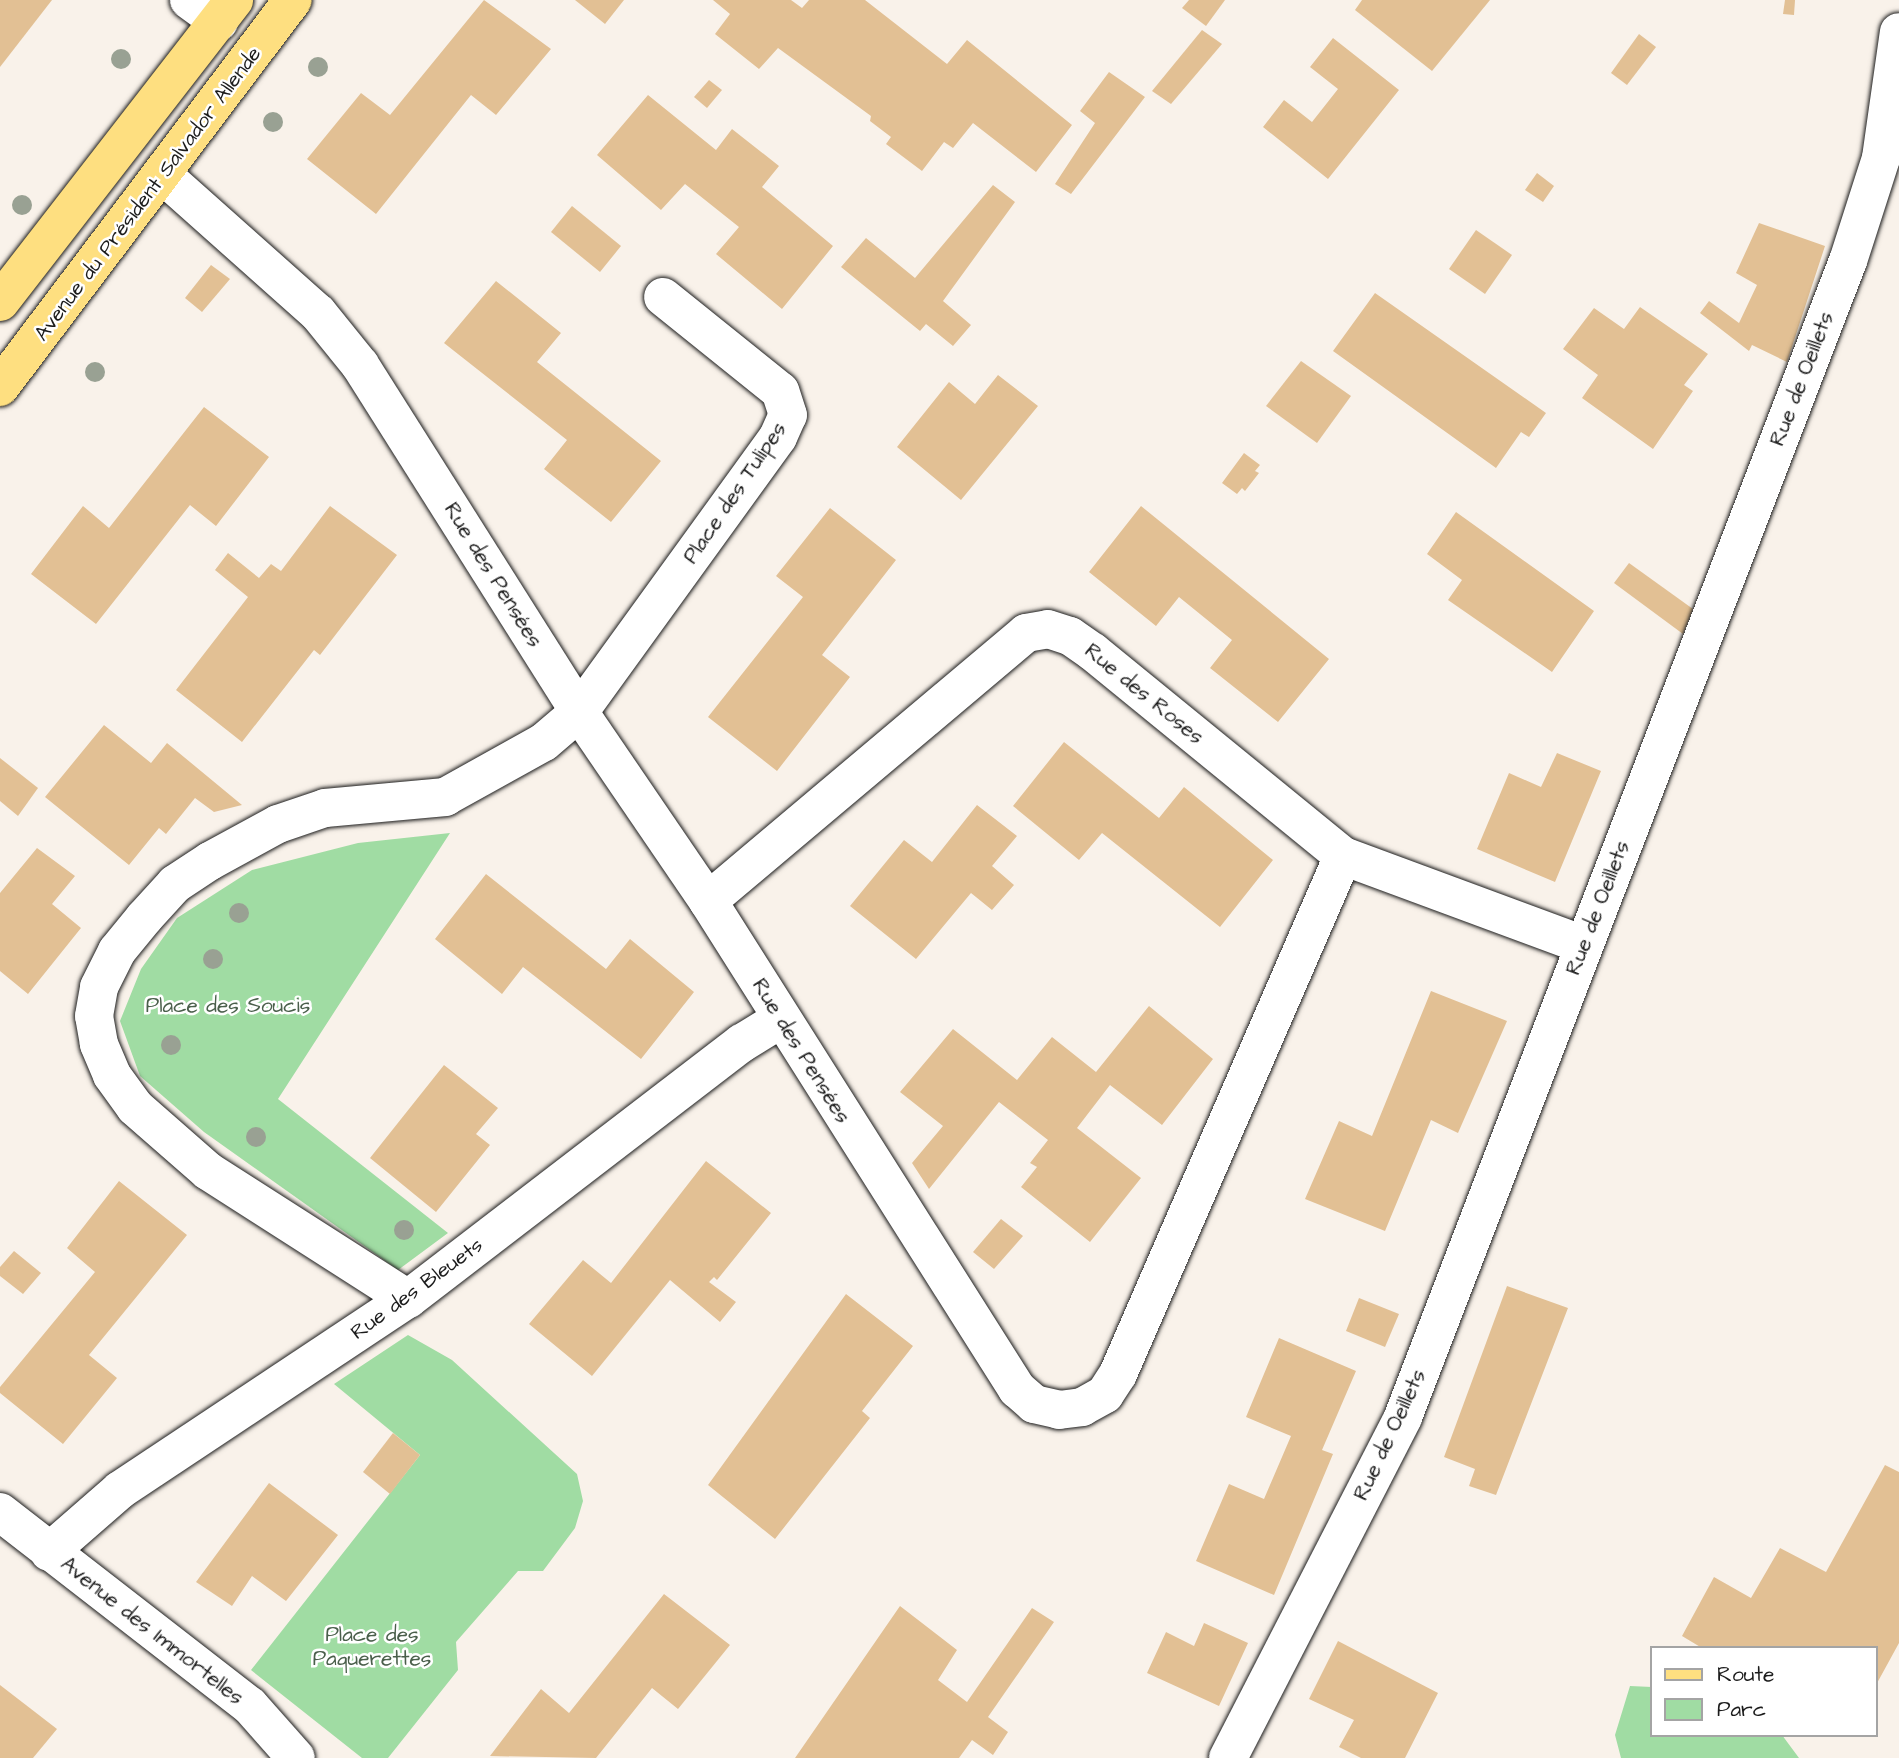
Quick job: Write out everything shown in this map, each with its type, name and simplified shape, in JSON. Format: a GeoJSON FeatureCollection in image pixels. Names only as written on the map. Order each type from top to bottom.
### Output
{"type":"FeatureCollection","features":[{"type":"Feature","properties":{"kind":"main road","name":"Avenue du Président Salvador Allende"},"geometry":{"type":"LineString","coordinates":[[0,387],[164,176],[293,0]]}},
{"type":"Feature","properties":{"kind":"main road"},"geometry":{"type":"LineString","coordinates":[[0,302],[214,7]]}},
{"type":"Feature","properties":{"kind":"street","name":"Rue de Oeillets"},"geometry":{"type":"LineString","coordinates":[[1228,1758],[1403,1418],[1843,274],[1890,162],[1899,32]]}},
{"type":"Feature","properties":{"kind":"street","name":"Rue des Pensées"},"geometry":{"type":"LineString","coordinates":[[164,176],[318,313],[360,365],[579,712],[708,901],[1017,1389],[1034,1404],[1059,1410],[1082,1407],[1105,1394],[1118,1374],[1343,856]]}},
{"type":"Feature","properties":{"kind":"street","name":"Place des Tulipes"},"geometry":{"type":"LineString","coordinates":[[579,712],[778,437],[788,415],[780,391],[663,297]]}},
{"type":"Feature","properties":{"kind":"street","name":"Rue des Roses"},"geometry":{"type":"LineString","coordinates":[[708,901],[1026,634],[1048,629],[1070,636],[1093,652],[1343,856],[1583,945]]}},
{"type":"Feature","properties":{"kind":"street"},"geometry":{"type":"LineString","coordinates":[[408,1299],[208,1171],[135,1107],[112,1075],[99,1044],[94,1016],[99,987],[117,951],[144,918],[175,884],[210,860],[278,824],[325,808],[445,797],[544,741],[579,712]]}},
{"type":"Feature","properties":{"kind":"street","name":"Rue des Bleuets"},"geometry":{"type":"LineString","coordinates":[[49,1552],[120,1490],[408,1299],[742,1043],[781,1019]]}},
{"type":"Feature","properties":{"kind":"street","name":"Avenue des Immortelles"},"geometry":{"type":"LineString","coordinates":[[0,1512],[250,1706],[296,1758]]}},
{"type":"Feature","properties":{"kind":"green space","name":"Place des Soucis"},"geometry":{"type":"Polygon","coordinates":[[[450,833],[278,1099],[448,1233],[398,1270],[204,1132],[140,1076],[120,1021],[141,969],[177,918],[252,870],[358,843],[450,833]]]}},
{"type":"Feature","properties":{"kind":"green space","name":"Place des Paquerettes"},"geometry":{"type":"Polygon","coordinates":[[[408,1335],[452,1360],[577,1474],[583,1501],[575,1528],[543,1571],[518,1571],[456,1642],[458,1670],[388,1758],[362,1758],[251,1670],[420,1455],[334,1384],[408,1335]]]}},
{"type":"Feature","properties":{"kind":"green space"},"geometry":{"type":"Polygon","coordinates":[[[1630,1686],[1650,1687],[1650,1737],[1783,1737],[1799,1758],[1621,1758],[1615,1735],[1630,1686]]]}},
{"type":"Feature","properties":{"kind":"building"},"geometry":{"type":"Polygon","coordinates":[[[0,0],[52,0],[0,67],[0,0]]]}},
{"type":"Feature","properties":{"kind":"building"},"geometry":{"type":"Polygon","coordinates":[[[484,0],[551,49],[496,115],[471,95],[376,214],[307,159],[361,93],[390,115],[484,0]]]}},
{"type":"Feature","properties":{"kind":"building"},"geometry":{"type":"Polygon","coordinates":[[[575,0],[624,0],[605,24],[575,0]]]}},
{"type":"Feature","properties":{"kind":"building"},"geometry":{"type":"Polygon","coordinates":[[[713,0],[791,0],[802,8],[809,0],[865,0],[947,64],[967,40],[1072,125],[1036,172],[973,123],[953,148],[944,142],[922,171],[886,144],[891,137],[870,121],[871,116],[778,48],[759,69],[715,34],[730,14],[713,0]]]}},
{"type":"Feature","properties":{"kind":"building"},"geometry":{"type":"Polygon","coordinates":[[[1189,0],[1225,0],[1206,26],[1182,8],[1189,0]]]}},
{"type":"Feature","properties":{"kind":"building"},"geometry":{"type":"Polygon","coordinates":[[[1362,0],[1490,0],[1432,71],[1355,10],[1362,0]]]}},
{"type":"Feature","properties":{"kind":"building"},"geometry":{"type":"Polygon","coordinates":[[[1785,0],[1795,0],[1794,15],[1783,14],[1785,0]]]}},
{"type":"Feature","properties":{"kind":"building"},"geometry":{"type":"Polygon","coordinates":[[[1202,30],[1222,44],[1171,104],[1152,91],[1202,30]]]}},
{"type":"Feature","properties":{"kind":"building"},"geometry":{"type":"Polygon","coordinates":[[[1639,34],[1656,47],[1627,85],[1611,73],[1639,34]]]}},
{"type":"Feature","properties":{"kind":"building"},"geometry":{"type":"Polygon","coordinates":[[[1333,38],[1399,90],[1328,179],[1263,127],[1284,100],[1312,122],[1338,89],[1310,67],[1333,38]]]}},
{"type":"Feature","properties":{"kind":"building"},"geometry":{"type":"Polygon","coordinates":[[[1109,72],[1145,97],[1071,194],[1055,184],[1095,123],[1080,111],[1109,72]]]}},
{"type":"Feature","properties":{"kind":"building"},"geometry":{"type":"Polygon","coordinates":[[[709,80],[722,90],[707,108],[694,97],[709,80]]]}},
{"type":"Feature","properties":{"kind":"building"},"geometry":{"type":"Polygon","coordinates":[[[648,95],[716,150],[732,129],[779,166],[762,187],[833,246],[782,309],[716,254],[739,227],[685,184],[661,210],[597,155],[648,95]]]}},
{"type":"Feature","properties":{"kind":"building"},"geometry":{"type":"Polygon","coordinates":[[[1537,173],[1554,186],[1543,202],[1525,190],[1537,173]]]}},
{"type":"Feature","properties":{"kind":"building"},"geometry":{"type":"Polygon","coordinates":[[[993,185],[1015,202],[943,301],[971,325],[953,346],[926,324],[920,331],[841,267],[866,238],[915,278],[993,185]]]}},
{"type":"Feature","properties":{"kind":"building"},"geometry":{"type":"Polygon","coordinates":[[[572,206],[621,246],[600,272],[551,232],[572,206]]]}},
{"type":"Feature","properties":{"kind":"building"},"geometry":{"type":"Polygon","coordinates":[[[1759,223],[1825,246],[1787,362],[1752,345],[1749,351],[1700,313],[1709,301],[1739,323],[1757,285],[1736,273],[1759,223]]]}},
{"type":"Feature","properties":{"kind":"building"},"geometry":{"type":"Polygon","coordinates":[[[1476,230],[1512,255],[1485,294],[1449,269],[1476,230]]]}},
{"type":"Feature","properties":{"kind":"building"},"geometry":{"type":"Polygon","coordinates":[[[211,265],[230,279],[202,312],[185,298],[211,265]]]}},
{"type":"Feature","properties":{"kind":"building"},"geometry":{"type":"Polygon","coordinates":[[[496,281],[561,333],[537,362],[661,461],[611,522],[544,469],[567,440],[444,343],[496,281]]]}},
{"type":"Feature","properties":{"kind":"building"},"geometry":{"type":"Polygon","coordinates":[[[1375,293],[1546,413],[1529,437],[1521,432],[1496,468],[1333,351],[1375,293]]]}},
{"type":"Feature","properties":{"kind":"building"},"geometry":{"type":"Polygon","coordinates":[[[1640,307],[1708,354],[1684,385],[1693,391],[1653,449],[1582,398],[1598,375],[1563,349],[1594,308],[1624,329],[1640,307]]]}},
{"type":"Feature","properties":{"kind":"building"},"geometry":{"type":"Polygon","coordinates":[[[1301,361],[1351,396],[1317,443],[1266,406],[1301,361]]]}},
{"type":"Feature","properties":{"kind":"building"},"geometry":{"type":"Polygon","coordinates":[[[998,375],[1038,406],[961,500],[897,447],[949,382],[975,404],[998,375]]]}},
{"type":"Feature","properties":{"kind":"building"},"geometry":{"type":"Polygon","coordinates":[[[204,407],[269,457],[216,526],[190,505],[96,624],[31,574],[83,506],[109,528],[204,407]]]}},
{"type":"Feature","properties":{"kind":"building"},"geometry":{"type":"Polygon","coordinates":[[[1244,453],[1260,465],[1255,471],[1259,473],[1245,491],[1242,488],[1237,494],[1222,483],[1244,453]]]}},
{"type":"Feature","properties":{"kind":"building"},"geometry":{"type":"Polygon","coordinates":[[[330,506],[397,555],[320,655],[314,650],[242,742],[176,690],[248,597],[215,570],[228,553],[259,578],[271,564],[281,571],[330,506]]]}},
{"type":"Feature","properties":{"kind":"building"},"geometry":{"type":"Polygon","coordinates":[[[1141,506],[1329,659],[1278,722],[1210,668],[1232,640],[1179,597],[1156,626],[1089,572],[1141,506]]]}},
{"type":"Feature","properties":{"kind":"building"},"geometry":{"type":"Polygon","coordinates":[[[830,508],[896,560],[822,655],[850,677],[777,771],[708,717],[803,597],[776,576],[830,508]]]}},
{"type":"Feature","properties":{"kind":"building"},"geometry":{"type":"Polygon","coordinates":[[[1456,512],[1594,611],[1552,672],[1448,600],[1462,580],[1427,554],[1456,512]]]}},
{"type":"Feature","properties":{"kind":"building"},"geometry":{"type":"Polygon","coordinates":[[[1629,563],[1693,609],[1683,634],[1614,583],[1629,563]]]}},
{"type":"Feature","properties":{"kind":"building"},"geometry":{"type":"Polygon","coordinates":[[[104,725],[151,763],[167,743],[242,805],[214,812],[195,798],[166,834],[159,828],[129,865],[45,797],[104,725]]]}},
{"type":"Feature","properties":{"kind":"building"},"geometry":{"type":"Polygon","coordinates":[[[1064,742],[1159,818],[1184,787],[1273,860],[1220,927],[1102,833],[1079,860],[1013,806],[1064,742]]]}},
{"type":"Feature","properties":{"kind":"building"},"geometry":{"type":"Polygon","coordinates":[[[1557,753],[1601,771],[1555,882],[1477,849],[1509,773],[1541,787],[1557,753]]]}},
{"type":"Feature","properties":{"kind":"building"},"geometry":{"type":"Polygon","coordinates":[[[0,758],[38,788],[18,816],[0,801],[0,758]]]}},
{"type":"Feature","properties":{"kind":"building"},"geometry":{"type":"Polygon","coordinates":[[[977,805],[1017,836],[992,866],[1014,885],[992,910],[971,893],[916,959],[850,906],[904,840],[932,862],[977,805]]]}},
{"type":"Feature","properties":{"kind":"building"},"geometry":{"type":"Polygon","coordinates":[[[37,848],[75,876],[52,904],[81,928],[28,994],[0,971],[0,893],[37,848]]]}},
{"type":"Feature","properties":{"kind":"building"},"geometry":{"type":"Polygon","coordinates":[[[486,874],[606,969],[630,939],[694,992],[641,1059],[523,967],[502,994],[435,939],[486,874]]]}},
{"type":"Feature","properties":{"kind":"building"},"geometry":{"type":"Polygon","coordinates":[[[1431,991],[1507,1021],[1458,1133],[1431,1120],[1385,1231],[1305,1199],[1339,1121],[1372,1136],[1431,991]]]}},
{"type":"Feature","properties":{"kind":"building"},"geometry":{"type":"Polygon","coordinates":[[[1149,1006],[1213,1059],[1162,1125],[1110,1085],[1077,1128],[1141,1178],[1090,1242],[1021,1187],[1037,1167],[1030,1163],[1048,1140],[999,1102],[929,1189],[912,1163],[943,1126],[900,1092],[953,1029],[1017,1080],[1052,1037],[1096,1072],[1149,1006]]]}},
{"type":"Feature","properties":{"kind":"building"},"geometry":{"type":"Polygon","coordinates":[[[444,1065],[498,1108],[476,1134],[490,1145],[436,1212],[370,1158],[444,1065]]]}},
{"type":"Feature","properties":{"kind":"building"},"geometry":{"type":"Polygon","coordinates":[[[706,1161],[771,1213],[717,1280],[714,1277],[709,1282],[736,1302],[720,1322],[670,1280],[592,1376],[529,1324],[583,1260],[611,1283],[706,1161]]]}},
{"type":"Feature","properties":{"kind":"building"},"geometry":{"type":"Polygon","coordinates":[[[119,1181],[187,1235],[89,1355],[117,1378],[63,1444],[0,1393],[0,1387],[95,1272],[67,1248],[119,1181]]]}},
{"type":"Feature","properties":{"kind":"building"},"geometry":{"type":"Polygon","coordinates":[[[1001,1219],[1023,1236],[994,1269],[973,1252],[1001,1219]]]}},
{"type":"Feature","properties":{"kind":"building"},"geometry":{"type":"Polygon","coordinates":[[[14,1251],[41,1273],[23,1294],[0,1276],[0,1267],[14,1251]]]}},
{"type":"Feature","properties":{"kind":"building"},"geometry":{"type":"Polygon","coordinates":[[[1507,1286],[1568,1308],[1496,1495],[1469,1486],[1475,1469],[1444,1457],[1507,1286]]]}},
{"type":"Feature","properties":{"kind":"building"},"geometry":{"type":"Polygon","coordinates":[[[846,1294],[913,1346],[862,1411],[870,1418],[775,1539],[708,1485],[846,1294]]]}},
{"type":"Feature","properties":{"kind":"building"},"geometry":{"type":"Polygon","coordinates":[[[1359,1298],[1399,1314],[1385,1347],[1346,1331],[1359,1298]]]}},
{"type":"Feature","properties":{"kind":"building"},"geometry":{"type":"Polygon","coordinates":[[[1279,1338],[1356,1371],[1322,1450],[1333,1454],[1274,1595],[1196,1561],[1229,1484],[1264,1499],[1291,1436],[1246,1417],[1279,1338]]]}},
{"type":"Feature","properties":{"kind":"building"},"geometry":{"type":"Polygon","coordinates":[[[393,1433],[420,1455],[390,1494],[363,1472],[393,1433]]]}},
{"type":"Feature","properties":{"kind":"building"},"geometry":{"type":"Polygon","coordinates":[[[1885,1465],[1899,1472],[1899,1643],[1878,1681],[1878,1646],[1699,1646],[1682,1636],[1714,1577],[1751,1598],[1780,1548],[1826,1572],[1885,1465]]]}},
{"type":"Feature","properties":{"kind":"building"},"geometry":{"type":"Polygon","coordinates":[[[269,1483],[338,1535],[286,1601],[252,1576],[232,1606],[196,1582],[269,1483]]]}},
{"type":"Feature","properties":{"kind":"building"},"geometry":{"type":"Polygon","coordinates":[[[664,1594],[730,1645],[678,1709],[652,1688],[596,1758],[490,1756],[541,1689],[569,1713],[664,1594]]]}},
{"type":"Feature","properties":{"kind":"building"},"geometry":{"type":"Polygon","coordinates":[[[900,1606],[957,1650],[938,1680],[967,1702],[1032,1608],[1054,1622],[988,1717],[1008,1732],[993,1755],[972,1740],[959,1758],[795,1758],[900,1606]]]}},
{"type":"Feature","properties":{"kind":"building"},"geometry":{"type":"Polygon","coordinates":[[[1204,1623],[1248,1643],[1219,1706],[1147,1673],[1166,1632],[1194,1646],[1204,1623]]]}},
{"type":"Feature","properties":{"kind":"building"},"geometry":{"type":"Polygon","coordinates":[[[1338,1641],[1438,1693],[1405,1758],[1361,1758],[1339,1747],[1354,1720],[1309,1699],[1338,1641]]]}},
{"type":"Feature","properties":{"kind":"building"},"geometry":{"type":"Polygon","coordinates":[[[0,1685],[57,1729],[33,1758],[0,1758],[0,1685]]]}}]}
